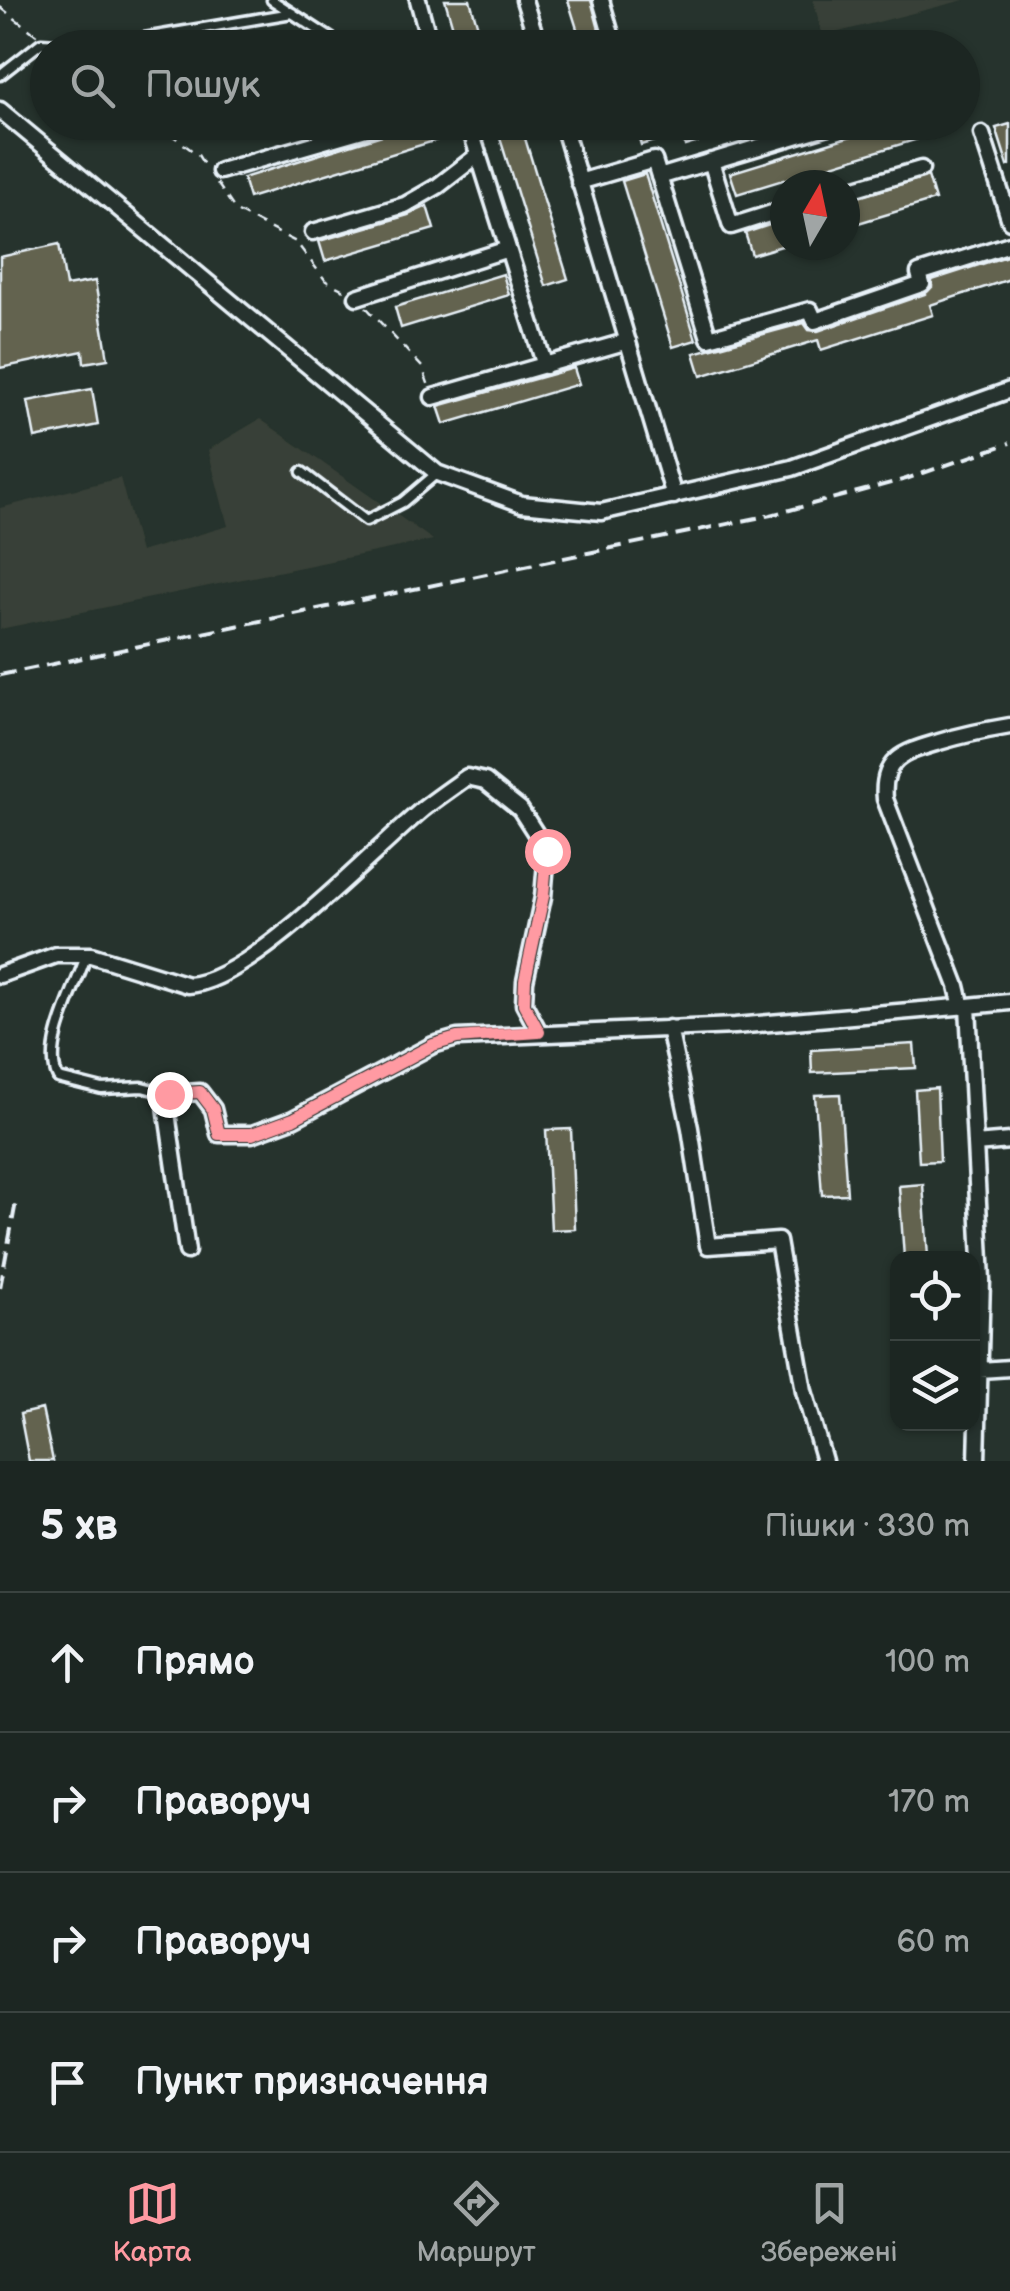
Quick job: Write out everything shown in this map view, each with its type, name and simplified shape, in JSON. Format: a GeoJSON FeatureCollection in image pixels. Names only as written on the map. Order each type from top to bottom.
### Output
{"type":"FeatureCollection","features":[{"type":"Feature","properties":{"kind":"street"},"geometry":{"type":"LineString","coordinates":[[418,0],[426,30]]}},
{"type":"Feature","properties":{"kind":"street"},"geometry":{"type":"LineString","coordinates":[[524,0],[533,30]]}},
{"type":"Feature","properties":{"kind":"street"},"geometry":{"type":"LineString","coordinates":[[600,0],[610,30]]}},
{"type":"Feature","properties":{"kind":"street"},"geometry":{"type":"LineString","coordinates":[[0,110],[30,135]]}},
{"type":"Feature","properties":{"kind":"street"},"geometry":{"type":"LineString","coordinates":[[982,134],[1010,221]]}},
{"type":"Feature","properties":{"kind":"street"},"geometry":{"type":"LineString","coordinates":[[36,140],[437,473],[522,504],[601,512],[674,496],[792,468],[1010,390]]}},
{"type":"Feature","properties":{"kind":"street"},"geometry":{"type":"LineString","coordinates":[[215,174],[329,140]]}},
{"type":"Feature","properties":{"kind":"street"},"geometry":{"type":"LineString","coordinates":[[474,140],[545,366]]}},
{"type":"Feature","properties":{"kind":"street"},"geometry":{"type":"LineString","coordinates":[[570,140],[579,182],[674,496]]}},
{"type":"Feature","properties":{"kind":"street"},"geometry":{"type":"LineString","coordinates":[[659,177],[782,140]]}},
{"type":"Feature","properties":{"kind":"street"},"geometry":{"type":"LineString","coordinates":[[313,232],[405,205],[438,186],[478,154]]}},
{"type":"Feature","properties":{"kind":"street"},"geometry":{"type":"LineString","coordinates":[[579,182],[654,160],[708,338],[810,310],[815,322],[922,284],[919,272],[1010,244]]}},
{"type":"Feature","properties":{"kind":"street"},"geometry":{"type":"LineString","coordinates":[[711,161],[731,226],[770,214]]}},
{"type":"Feature","properties":{"kind":"street"},"geometry":{"type":"LineString","coordinates":[[860,187],[921,168]]}},
{"type":"Feature","properties":{"kind":"street"},"geometry":{"type":"LineString","coordinates":[[357,296],[508,249]]}},
{"type":"Feature","properties":{"kind":"street"},"geometry":{"type":"LineString","coordinates":[[432,396],[628,341]]}},
{"type":"Feature","properties":{"kind":"street"},"geometry":{"type":"LineString","coordinates":[[1010,726],[954,737],[903,753],[894,762],[884,786],[885,799],[965,1006],[982,1280],[980,1370],[1010,1368]]}},
{"type":"Feature","properties":{"kind":"street"},"geometry":{"type":"LineString","coordinates":[[0,975],[56,955],[86,956],[105,957],[188,985],[204,984],[250,960],[467,776],[501,792],[520,809],[547,851],[543,897],[525,980],[524,1004],[539,1032]]}},
{"type":"Feature","properties":{"kind":"street"},"geometry":{"type":"LineString","coordinates":[[187,1251],[166,1106],[169,1094],[200,1092],[213,1109],[219,1134],[252,1134],[293,1119],[433,1045],[457,1038],[735,1026],[1010,1002]]}},
{"type":"Feature","properties":{"kind":"street"},"geometry":{"type":"LineString","coordinates":[[669,1028],[690,1128],[708,1246],[778,1241],[804,1390],[824,1461]]}},
{"type":"Feature","properties":{"kind":"street"},"geometry":{"type":"LineString","coordinates":[[975,1144],[1010,1141]]}},
{"type":"Feature","properties":{"kind":"street"},"geometry":{"type":"LineString","coordinates":[[977,1461],[978,1431]]}},
{"type":"Feature","properties":{"kind":"lane"},"geometry":{"type":"LineString","coordinates":[[272,0],[318,30]]}},
{"type":"Feature","properties":{"kind":"lane"},"geometry":{"type":"LineString","coordinates":[[192,30],[292,13]]}},
{"type":"Feature","properties":{"kind":"lane"},"geometry":{"type":"LineString","coordinates":[[0,76],[30,51]]}},
{"type":"Feature","properties":{"kind":"lane"},"geometry":{"type":"LineString","coordinates":[[302,472],[366,521],[403,502],[437,473]]}},
{"type":"Feature","properties":{"kind":"lane"},"geometry":{"type":"LineString","coordinates":[[86,956],[54,1047],[53,1068],[58,1078],[102,1089],[142,1087],[169,1094]]}},
{"type":"Feature","properties":{"kind":"path"},"geometry":{"type":"LineString","coordinates":[[0,6],[30,31]]}},
{"type":"Feature","properties":{"kind":"path"},"geometry":{"type":"LineString","coordinates":[[177,140],[215,174],[236,211],[296,242],[326,281],[357,296],[422,367],[432,396]]}},
{"type":"Feature","properties":{"kind":"shaded area"},"geometry":{"type":"Polygon","coordinates":[[[813,0],[964,0],[846,30],[821,30],[813,0]]]}},
{"type":"Feature","properties":{"kind":"shaded area"},"geometry":{"type":"Polygon","coordinates":[[[260,419],[433,540],[0,629],[0,508],[120,478],[140,552],[228,526],[208,450],[260,419]]]}},
{"type":"Feature","properties":{"kind":"building"},"geometry":{"type":"Polygon","coordinates":[[[445,0],[470,0],[479,30],[454,30],[445,0]]]}},
{"type":"Feature","properties":{"kind":"building"},"geometry":{"type":"Polygon","coordinates":[[[568,0],[591,0],[599,30],[577,30],[568,0]]]}},
{"type":"Feature","properties":{"kind":"building"},"geometry":{"type":"Polygon","coordinates":[[[1010,124],[1010,165],[1008,166],[996,128],[1010,124]]]}},
{"type":"Feature","properties":{"kind":"building"},"geometry":{"type":"Polygon","coordinates":[[[366,140],[437,140],[249,198],[243,178],[366,140]]]}},
{"type":"Feature","properties":{"kind":"building"},"geometry":{"type":"Polygon","coordinates":[[[501,140],[526,140],[568,279],[546,286],[501,140]]]}},
{"type":"Feature","properties":{"kind":"building"},"geometry":{"type":"Polygon","coordinates":[[[683,140],[702,140],[702,141],[685,146],[683,140]]]}},
{"type":"Feature","properties":{"kind":"building"},"geometry":{"type":"Polygon","coordinates":[[[838,140],[915,140],[816,170],[770,170],[770,184],[737,194],[730,173],[838,140]]]}},
{"type":"Feature","properties":{"kind":"building"},"geometry":{"type":"Polygon","coordinates":[[[645,174],[696,340],[673,347],[622,181],[645,174]]]}},
{"type":"Feature","properties":{"kind":"building"},"geometry":{"type":"Polygon","coordinates":[[[928,176],[935,200],[860,222],[860,196],[928,176]]]}},
{"type":"Feature","properties":{"kind":"building"},"geometry":{"type":"Polygon","coordinates":[[[427,206],[434,229],[325,261],[319,241],[427,206]]]}},
{"type":"Feature","properties":{"kind":"building"},"geometry":{"type":"Polygon","coordinates":[[[770,225],[770,250],[752,255],[745,233],[770,225]]]}},
{"type":"Feature","properties":{"kind":"building"},"geometry":{"type":"Polygon","coordinates":[[[59,244],[66,286],[95,281],[108,359],[84,363],[83,351],[0,368],[0,257],[59,244]]]}},
{"type":"Feature","properties":{"kind":"building"},"geometry":{"type":"Polygon","coordinates":[[[1010,255],[1010,279],[930,305],[933,315],[821,350],[818,340],[701,376],[694,353],[804,323],[809,330],[818,331],[925,294],[932,287],[932,280],[1010,255]]]}},
{"type":"Feature","properties":{"kind":"building"},"geometry":{"type":"Polygon","coordinates":[[[503,274],[509,295],[401,328],[395,307],[503,274]]]}},
{"type":"Feature","properties":{"kind":"building"},"geometry":{"type":"Polygon","coordinates":[[[574,368],[579,384],[444,424],[438,406],[574,368]]]}},
{"type":"Feature","properties":{"kind":"building"},"geometry":{"type":"Polygon","coordinates":[[[92,389],[98,425],[35,438],[28,401],[92,389]]]}},
{"type":"Feature","properties":{"kind":"building"},"geometry":{"type":"Polygon","coordinates":[[[914,1044],[916,1068],[812,1073],[811,1050],[914,1044]]]}},
{"type":"Feature","properties":{"kind":"building"},"geometry":{"type":"Polygon","coordinates":[[[937,1088],[940,1161],[919,1162],[915,1090],[937,1088]]]}},
{"type":"Feature","properties":{"kind":"building"},"geometry":{"type":"Polygon","coordinates":[[[840,1094],[847,1194],[822,1195],[815,1095],[840,1094]]]}},
{"type":"Feature","properties":{"kind":"building"},"geometry":{"type":"Polygon","coordinates":[[[571,1129],[575,1229],[551,1230],[546,1130],[571,1129]]]}},
{"type":"Feature","properties":{"kind":"building"},"geometry":{"type":"Polygon","coordinates":[[[923,1184],[928,1251],[904,1251],[899,1186],[923,1184]]]}},
{"type":"Feature","properties":{"kind":"building"},"geometry":{"type":"Polygon","coordinates":[[[42,1409],[53,1461],[29,1461],[20,1414],[42,1409]]]}},
{"type":"Feature","properties":{"kind":"railway"},"geometry":{"type":"LineString","coordinates":[[0,675],[771,515],[906,479],[1010,443]]}},
{"type":"Feature","properties":{"kind":"railway"},"geometry":{"type":"LineString","coordinates":[[0,1288],[16,1202]]}},
{"type":"Feature","properties":{"kind":"route"},"geometry":{"type":"LineString","coordinates":[[169,1094],[200,1092],[213,1109],[219,1134],[252,1134],[293,1119],[433,1045],[457,1038],[539,1032],[524,1004],[525,980],[543,897],[547,851]]}}]}
